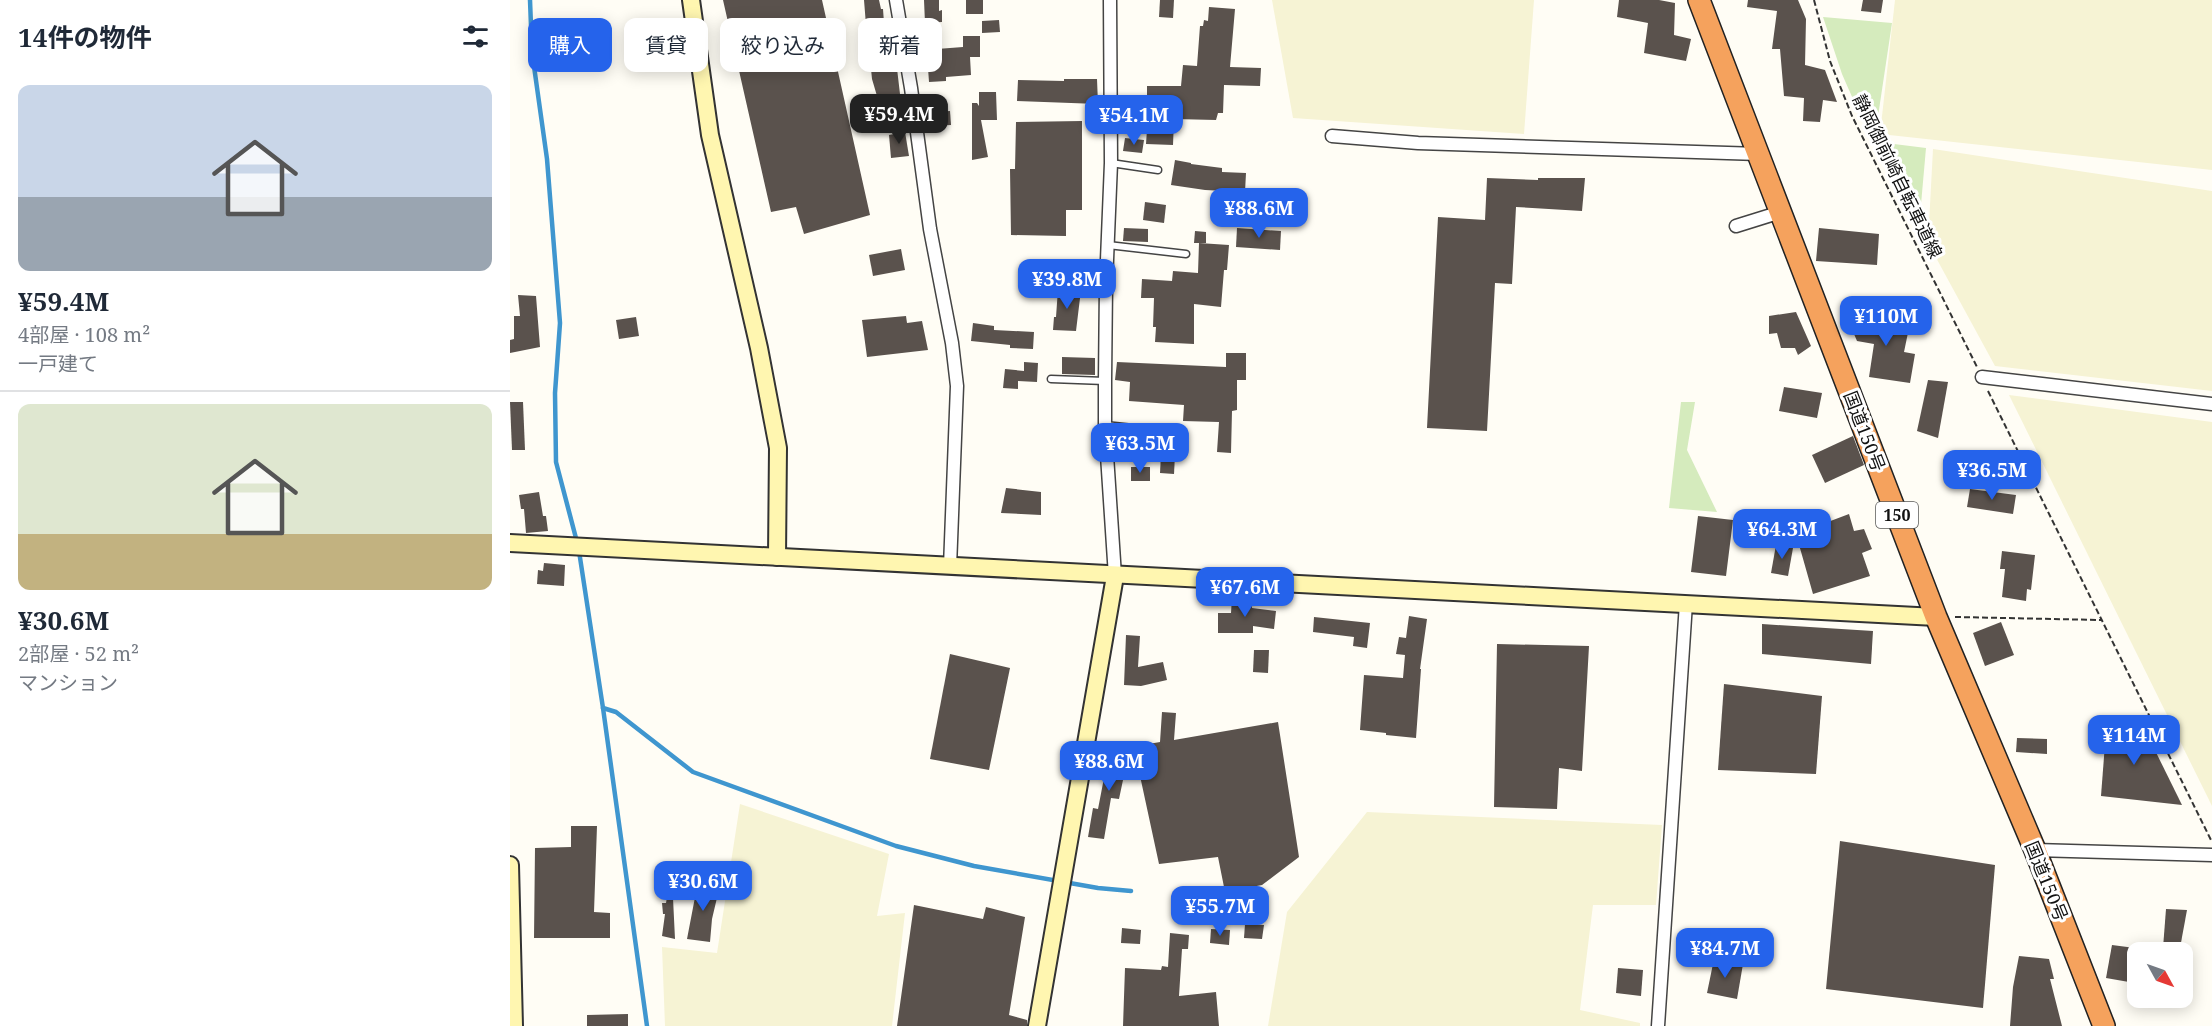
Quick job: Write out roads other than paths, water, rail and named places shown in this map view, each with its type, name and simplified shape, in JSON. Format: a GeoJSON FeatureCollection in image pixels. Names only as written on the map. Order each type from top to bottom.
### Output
{"type":"FeatureCollection","features":[{"type":"Feature","properties":{"kind":"highway","name":"国道150号"},"geometry":{"type":"LineString","coordinates":[[1699,0],[1936,617],[2035,850],[2104,1026]]}},
{"type":"Feature","properties":{"kind":"street"},"geometry":{"type":"LineString","coordinates":[[691,0],[710,135],[759,348],[778,448],[777,557]]}},
{"type":"Feature","properties":{"kind":"street"},"geometry":{"type":"LineString","coordinates":[[896,0],[930,229],[952,342],[957,386],[950,567]]}},
{"type":"Feature","properties":{"kind":"street"},"geometry":{"type":"LineString","coordinates":[[1037,1026],[1115,576],[1105,425],[1106,284],[1111,163],[1110,0]]}},
{"type":"Feature","properties":{"kind":"street"},"geometry":{"type":"LineString","coordinates":[[1332,136],[1418,143],[1759,154]]}},
{"type":"Feature","properties":{"kind":"street"},"geometry":{"type":"LineString","coordinates":[[1736,226],[1781,212]]}},
{"type":"Feature","properties":{"kind":"street"},"geometry":{"type":"LineString","coordinates":[[1982,377],[2212,404]]}},
{"type":"Feature","properties":{"kind":"street"},"geometry":{"type":"LineString","coordinates":[[510,543],[1936,617]]}},
{"type":"Feature","properties":{"kind":"street"},"geometry":{"type":"LineString","coordinates":[[1658,1026],[1686,603]]}},
{"type":"Feature","properties":{"kind":"street"},"geometry":{"type":"LineString","coordinates":[[2035,850],[2212,855]]}},
{"type":"Feature","properties":{"kind":"street"},"geometry":{"type":"LineString","coordinates":[[510,865],[514,1026]]}},
{"type":"Feature","properties":{"kind":"lane"},"geometry":{"type":"LineString","coordinates":[[1111,163],[1158,170]]}},
{"type":"Feature","properties":{"kind":"lane"},"geometry":{"type":"LineString","coordinates":[[1108,245],[1186,254]]}},
{"type":"Feature","properties":{"kind":"lane"},"geometry":{"type":"LineString","coordinates":[[1054,281],[1106,284]]}},
{"type":"Feature","properties":{"kind":"lane"},"geometry":{"type":"LineString","coordinates":[[1051,379],[1105,381]]}},
{"type":"Feature","properties":{"kind":"lane"},"geometry":{"type":"LineString","coordinates":[[1105,425],[1180,433]]}},
{"type":"Feature","properties":{"kind":"waterway"},"geometry":{"type":"LineString","coordinates":[[530,0],[532,52],[547,159],[560,323],[555,393],[556,462],[577,542]]}},
{"type":"Feature","properties":{"kind":"waterway"},"geometry":{"type":"LineString","coordinates":[[579,551],[647,1026]]}},
{"type":"Feature","properties":{"kind":"waterway"},"geometry":{"type":"LineString","coordinates":[[603,708],[616,712],[693,772],[896,846],[974,866],[1098,888],[1131,891]]}}]}
